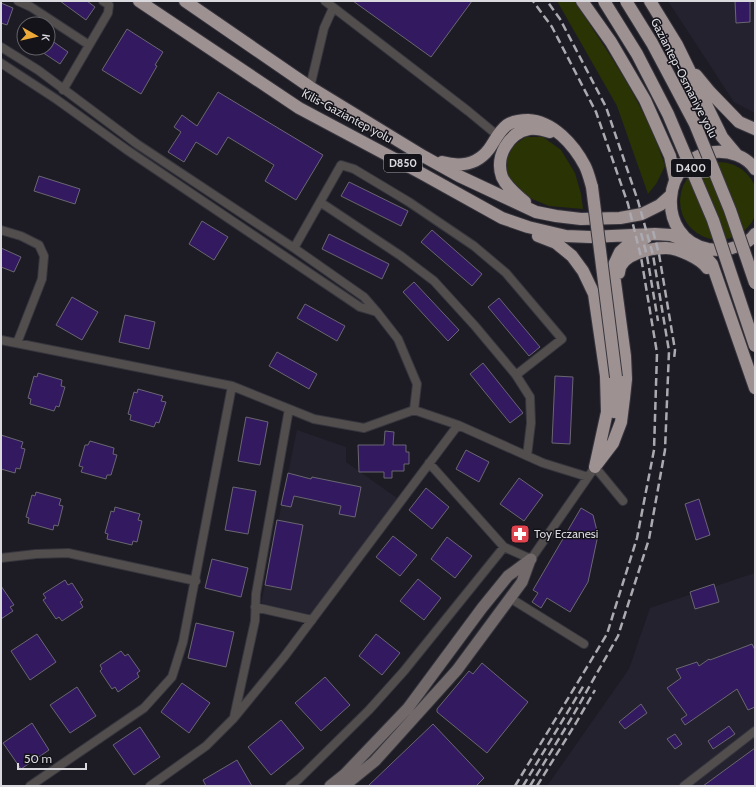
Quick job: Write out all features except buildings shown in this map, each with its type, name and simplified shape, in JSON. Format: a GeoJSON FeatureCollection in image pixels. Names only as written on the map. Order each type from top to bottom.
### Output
{"type":"FeatureCollection","features":[{"type":"Feature","properties":{"kind":"highway","name":"Kilis-Gaziantep yolu"},"geometry":{"type":"LineString","coordinates":[[139,1],[299,108],[422,172],[502,218],[528,227],[566,236],[590,237],[655,234],[671,235],[705,249],[717,251],[742,245],[755,234]]}},
{"type":"Feature","properties":{"kind":"highway","name":"Kilis-Gaziantep yolu"},"geometry":{"type":"LineString","coordinates":[[185,1],[310,87],[423,156],[459,176],[536,212],[556,216],[581,218],[620,218],[642,214],[660,205],[670,196]]}},
{"type":"Feature","properties":{"kind":"highway"},"geometry":{"type":"LineString","coordinates":[[582,1],[611,42],[645,100],[670,156],[675,179]]}},
{"type":"Feature","properties":{"kind":"highway","name":"D400"},"geometry":{"type":"LineString","coordinates":[[604,1],[637,54],[668,114],[713,220],[755,346]]}},
{"type":"Feature","properties":{"kind":"highway","name":"Gaziantep-Osmaniye yolu"},"geometry":{"type":"LineString","coordinates":[[626,1],[652,43],[695,124],[730,210],[755,283]]}},
{"type":"Feature","properties":{"kind":"highway"},"geometry":{"type":"LineString","coordinates":[[650,1],[677,45],[722,137],[737,155]]}},
{"type":"Feature","properties":{"kind":"highway"},"geometry":{"type":"LineString","coordinates":[[684,61],[710,92],[739,122],[755,129]]}},
{"type":"Feature","properties":{"kind":"highway"},"geometry":{"type":"LineString","coordinates":[[423,156],[453,165],[468,164],[478,159],[489,150],[497,135],[508,125],[519,120],[536,120],[548,125],[559,134],[571,146],[586,167],[592,187],[616,377],[613,415],[606,439],[595,467]]}},
{"type":"Feature","properties":{"kind":"highway"},"geometry":{"type":"LineString","coordinates":[[536,212],[509,189],[502,176],[500,164],[502,152],[510,140],[519,133],[529,129],[559,134]]}},
{"type":"Feature","properties":{"kind":"highway"},"geometry":{"type":"LineString","coordinates":[[755,169],[752,164],[737,155],[725,152],[708,153],[695,158],[682,168],[675,179],[670,196],[670,209],[678,229],[685,237],[695,244],[712,264],[755,388]]}},
{"type":"Feature","properties":{"kind":"highway"},"geometry":{"type":"LineString","coordinates":[[502,218],[556,243],[572,256],[583,271],[594,294],[606,376],[607,412],[595,467]]}},
{"type":"Feature","properties":{"kind":"highway"},"geometry":{"type":"LineString","coordinates":[[595,467],[613,443],[621,422],[626,379],[625,356],[613,267],[620,252],[630,243],[655,234]]}},
{"type":"Feature","properties":{"kind":"highway"},"geometry":{"type":"LineString","coordinates":[[620,324],[621,289],[618,271],[624,261],[641,251],[668,248],[689,254],[702,262],[720,288]]}},
{"type":"Feature","properties":{"kind":"street"},"geometry":{"type":"LineString","coordinates":[[18,1],[31,7],[89,45]]}},
{"type":"Feature","properties":{"kind":"street"},"geometry":{"type":"LineString","coordinates":[[63,90],[108,13],[109,5],[103,1]]}},
{"type":"Feature","properties":{"kind":"street"},"geometry":{"type":"LineString","coordinates":[[325,1],[497,135]]}},
{"type":"Feature","properties":{"kind":"street"},"geometry":{"type":"LineString","coordinates":[[310,87],[324,28],[333,8]]}},
{"type":"Feature","properties":{"kind":"street"},"geometry":{"type":"LineString","coordinates":[[1,47],[38,70],[136,144],[364,296],[398,339],[417,384],[414,410]]}},
{"type":"Feature","properties":{"kind":"street"},"geometry":{"type":"LineString","coordinates":[[1,63],[360,307],[378,312]]}},
{"type":"Feature","properties":{"kind":"street"},"geometry":{"type":"LineString","coordinates":[[294,248],[341,165],[354,169],[409,202],[474,246],[506,273],[562,339],[516,375]]}},
{"type":"Feature","properties":{"kind":"street"},"geometry":{"type":"LineString","coordinates":[[320,202],[401,256],[434,281],[475,326],[516,375],[530,397],[531,423],[527,456]]}},
{"type":"Feature","properties":{"kind":"street"},"geometry":{"type":"LineString","coordinates":[[1,230],[20,236],[39,245],[44,256],[42,279],[17,343]]}},
{"type":"Feature","properties":{"kind":"street"},"geometry":{"type":"LineString","coordinates":[[1,340],[232,386],[314,419],[364,428],[414,410],[458,425],[527,456],[588,477]]}},
{"type":"Feature","properties":{"kind":"street"},"geometry":{"type":"LineString","coordinates":[[30,786],[144,708],[172,677],[183,642],[196,581],[232,386]]}},
{"type":"Feature","properties":{"kind":"street"},"geometry":{"type":"LineString","coordinates":[[233,719],[255,621],[256,594],[289,409]]}},
{"type":"Feature","properties":{"kind":"street"},"geometry":{"type":"LineString","coordinates":[[150,786],[206,746],[233,719],[284,657],[458,425]]}},
{"type":"Feature","properties":{"kind":"street"},"geometry":{"type":"LineString","coordinates":[[429,462],[504,547],[531,559]]}},
{"type":"Feature","properties":{"kind":"street"},"geometry":{"type":"LineString","coordinates":[[344,786],[375,761],[457,670],[522,582],[531,559],[595,467],[623,501]]}},
{"type":"Feature","properties":{"kind":"street"},"geometry":{"type":"LineString","coordinates":[[290,786],[359,720],[397,680],[504,547]]}},
{"type":"Feature","properties":{"kind":"street"},"geometry":{"type":"LineString","coordinates":[[1,558],[36,554],[68,553],[196,581]]}},
{"type":"Feature","properties":{"kind":"street"},"geometry":{"type":"LineString","coordinates":[[330,786],[345,774],[408,708],[508,576],[531,559]]}},
{"type":"Feature","properties":{"kind":"street"},"geometry":{"type":"LineString","coordinates":[[510,598],[584,644]]}},
{"type":"Feature","properties":{"kind":"street"},"geometry":{"type":"LineString","coordinates":[[255,607],[312,620]]}},
{"type":"Feature","properties":{"kind":"street"},"geometry":{"type":"LineString","coordinates":[[684,786],[755,731]]}},
{"type":"Feature","properties":{"kind":"shaded area"},"geometry":{"type":"Polygon","coordinates":[[[668,1],[755,1],[755,113],[734,102],[668,1]]]}},
{"type":"Feature","properties":{"kind":"shaded area"},"geometry":{"type":"Polygon","coordinates":[[[297,430],[346,447],[346,462],[397,498],[314,616],[261,604],[297,430]]]}},
{"type":"Feature","properties":{"kind":"shaded area"},"geometry":{"type":"Polygon","coordinates":[[[755,573],[755,786],[547,786],[629,669],[650,608],[755,573]]]}},
{"type":"Feature","properties":{"kind":"green space"},"geometry":{"type":"Polygon","coordinates":[[[557,1],[574,1],[626,80],[648,122],[665,166],[656,184],[648,194],[617,106],[557,1]]]}},
{"type":"Feature","properties":{"kind":"green space"},"geometry":{"type":"Polygon","coordinates":[[[526,137],[543,137],[561,150],[575,173],[581,194],[583,209],[549,206],[520,194],[506,178],[506,160],[514,145],[526,137]]]}},
{"type":"Feature","properties":{"kind":"green space"},"geometry":{"type":"Polygon","coordinates":[[[719,162],[734,165],[747,173],[755,186],[758,201],[755,216],[747,229],[734,237],[719,240],[704,237],[691,229],[683,216],[680,201],[683,186],[691,173],[704,165],[719,162]]]}},
{"type":"Feature","properties":{"kind":"railway"},"geometry":{"type":"LineString","coordinates":[[515,786],[607,634],[637,538],[654,450],[657,353],[641,257],[628,204],[596,112],[552,27],[533,1]]}},
{"type":"Feature","properties":{"kind":"railway"},"geometry":{"type":"LineString","coordinates":[[530,786],[571,719],[618,636],[649,539],[665,450],[669,351],[653,255],[638,201],[606,107],[560,19],[547,1]]}},
{"type":"Feature","properties":{"kind":"railway"},"geometry":{"type":"LineString","coordinates":[[653,231],[659,254],[675,350],[674,359]]}},
{"type":"Feature","properties":{"kind":"railway"},"geometry":{"type":"LineString","coordinates":[[641,233],[647,256],[658,321]]}},
{"type":"Feature","properties":{"kind":"railway"},"geometry":{"type":"LineString","coordinates":[[523,786],[584,685]]}},
{"type":"Feature","properties":{"kind":"railway"},"geometry":{"type":"LineString","coordinates":[[537,786],[595,690]]}},
{"type":"Feature","properties":{"kind":"place","name":"Toy Eczanesi"},"geometry":{"type":"Point","coordinates":[520,534]}}]}
